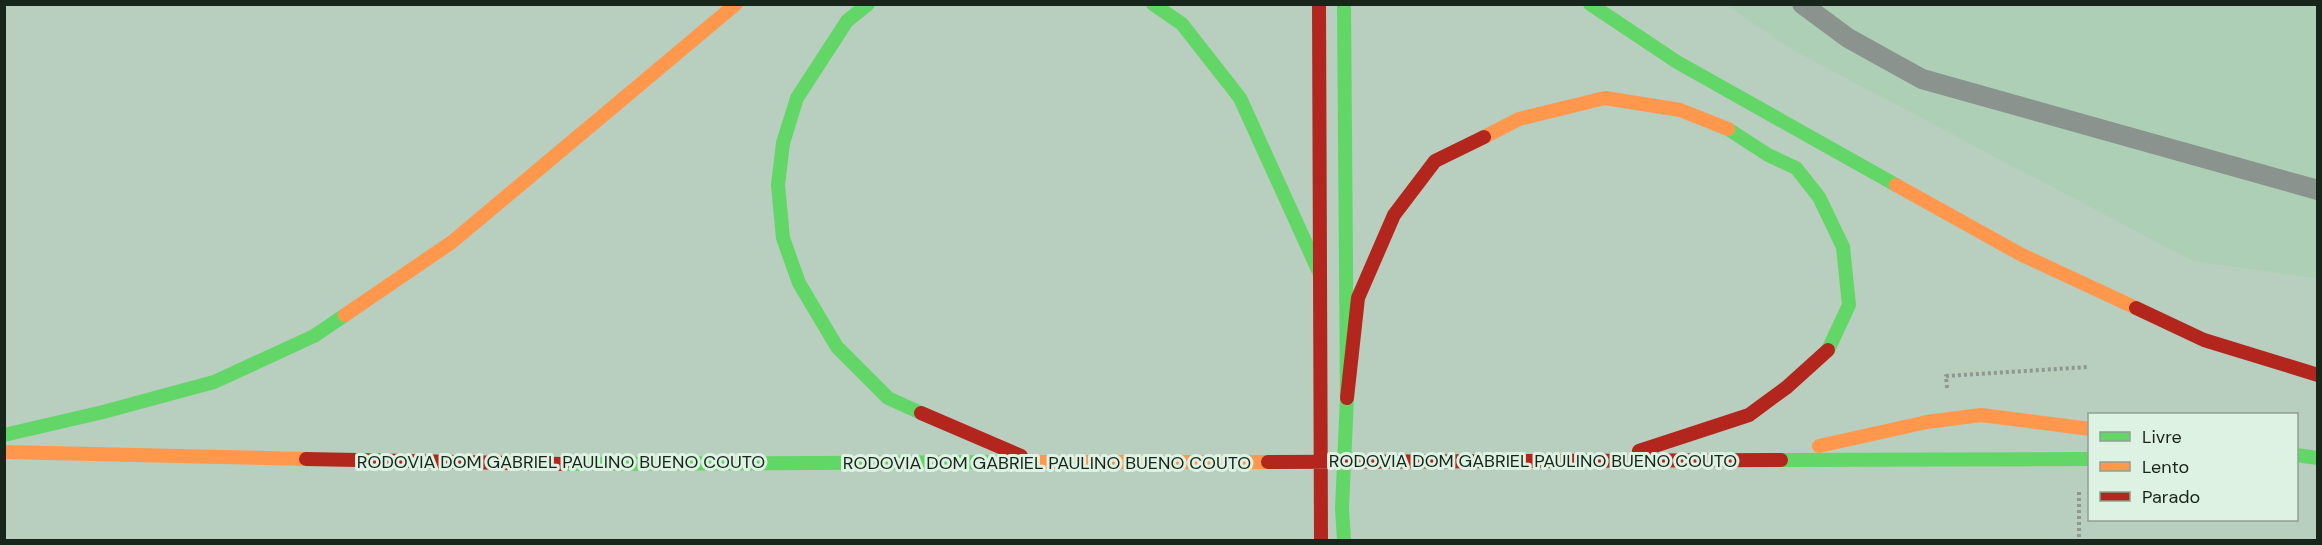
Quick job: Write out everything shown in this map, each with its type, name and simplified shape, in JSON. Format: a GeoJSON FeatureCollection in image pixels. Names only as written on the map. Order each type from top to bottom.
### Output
{"type":"FeatureCollection","features":[{"type":"Feature","properties":{"kind":"main road"},"geometry":{"type":"LineString","coordinates":[[4,435],[103,412],[214,382],[314,336],[452,242],[736,4]]}},
{"type":"Feature","properties":{"kind":"main road"},"geometry":{"type":"LineString","coordinates":[[868,4],[847,21],[797,98],[783,143],[778,185],[783,238],[799,283],[837,347],[888,398],[1034,462]]}},
{"type":"Feature","properties":{"kind":"main road"},"geometry":{"type":"LineString","coordinates":[[1154,4],[1182,24],[1240,98],[1319,272]]}},
{"type":"Feature","properties":{"kind":"main road"},"geometry":{"type":"LineString","coordinates":[[1319,4],[1321,540]]}},
{"type":"Feature","properties":{"kind":"main road"},"geometry":{"type":"LineString","coordinates":[[1344,4],[1347,398]]}},
{"type":"Feature","properties":{"kind":"main road"},"geometry":{"type":"LineString","coordinates":[[1590,4],[1677,62],[2022,255],[2204,340],[2318,375]]}},
{"type":"Feature","properties":{"kind":"main road"},"geometry":{"type":"LineString","coordinates":[[1344,540],[1341,508],[1347,398],[1358,298],[1394,215],[1435,161],[1518,119],[1605,98],[1680,110],[1725,127],[1768,155],[1796,168],[1819,197],[1843,248],[1849,305],[1827,353],[1749,415],[1610,460]]}},
{"type":"Feature","properties":{"kind":"main road"},"geometry":{"type":"LineString","coordinates":[[1756,460],[1927,423],[1981,415],[2088,429]]}},
{"type":"Feature","properties":{"kind":"main road","name":"RODOVIA DOM GABRIEL PAULINO BUENO COUTO"},"geometry":{"type":"LineString","coordinates":[[4,452],[493,464],[1034,462],[1233,464],[2088,459]]}},
{"type":"Feature","properties":{"kind":"main road"},"geometry":{"type":"LineString","coordinates":[[2298,458],[2318,459]]}},
{"type":"Feature","properties":{"kind":"lane"},"geometry":{"type":"LineString","coordinates":[[1802,4],[1848,38],[1922,79],[2318,190]]}},
{"type":"Feature","properties":{"kind":"shaded area"},"geometry":{"type":"Polygon","coordinates":[[[1727,5],[2317,5],[2317,278],[2193,261],[1793,50],[1727,5]]]}},
{"type":"Feature","properties":{"kind":"traffic: fast"},"geometry":{"type":"LineString","coordinates":[[868,4],[847,21],[797,98],[783,143],[778,185],[783,238],[799,283],[837,347],[888,398],[921,413]]}},
{"type":"Feature","properties":{"kind":"traffic: fast"},"geometry":{"type":"LineString","coordinates":[[1153,4],[1182,24],[1240,98],[1319,272]]}},
{"type":"Feature","properties":{"kind":"traffic: fast"},"geometry":{"type":"LineString","coordinates":[[1344,4],[1347,398],[1342,508],[1344,540]]}},
{"type":"Feature","properties":{"kind":"traffic: fast"},"geometry":{"type":"LineString","coordinates":[[1590,4],[1677,62],[1896,185]]}},
{"type":"Feature","properties":{"kind":"traffic: fast"},"geometry":{"type":"LineString","coordinates":[[1728,129],[1768,155],[1796,168],[1819,197],[1843,247],[1849,305],[1828,350]]}},
{"type":"Feature","properties":{"kind":"traffic: fast"},"geometry":{"type":"LineString","coordinates":[[4,435],[103,412],[214,382],[314,336],[345,315]]}},
{"type":"Feature","properties":{"kind":"traffic: fast"},"geometry":{"type":"LineString","coordinates":[[2298,455],[2318,458]]}},
{"type":"Feature","properties":{"kind":"traffic: fast"},"geometry":{"type":"LineString","coordinates":[[1781,460],[2088,459]]}},
{"type":"Feature","properties":{"kind":"traffic: fast"},"geometry":{"type":"LineString","coordinates":[[563,464],[1035,462]]}},
{"type":"Feature","properties":{"kind":"traffic: slow"},"geometry":{"type":"LineString","coordinates":[[345,315],[452,242],[736,4]]}},
{"type":"Feature","properties":{"kind":"traffic: slow"},"geometry":{"type":"LineString","coordinates":[[1484,137],[1519,119],[1605,98],[1680,110],[1728,129]]}},
{"type":"Feature","properties":{"kind":"traffic: slow"},"geometry":{"type":"LineString","coordinates":[[1896,185],[2022,255],[2136,308]]}},
{"type":"Feature","properties":{"kind":"traffic: slow"},"geometry":{"type":"LineString","coordinates":[[1819,446],[1927,422],[1981,415],[2088,429]]}},
{"type":"Feature","properties":{"kind":"traffic: slow"},"geometry":{"type":"LineString","coordinates":[[4,452],[306,459]]}},
{"type":"Feature","properties":{"kind":"traffic: slow"},"geometry":{"type":"LineString","coordinates":[[1035,462],[1268,462]]}},
{"type":"Feature","properties":{"kind":"traffic: jam"},"geometry":{"type":"LineString","coordinates":[[1319,4],[1321,540]]}},
{"type":"Feature","properties":{"kind":"traffic: jam"},"geometry":{"type":"LineString","coordinates":[[1347,398],[1358,298],[1394,215],[1435,161],[1484,137]]}},
{"type":"Feature","properties":{"kind":"traffic: jam"},"geometry":{"type":"LineString","coordinates":[[2136,308],[2204,340],[2318,375]]}},
{"type":"Feature","properties":{"kind":"traffic: jam"},"geometry":{"type":"LineString","coordinates":[[1639,451],[1749,415],[1787,387],[1828,350]]}},
{"type":"Feature","properties":{"kind":"traffic: jam"},"geometry":{"type":"LineString","coordinates":[[921,413],[1021,456]]}},
{"type":"Feature","properties":{"kind":"traffic: jam"},"geometry":{"type":"LineString","coordinates":[[306,459],[563,464]]}},
{"type":"Feature","properties":{"kind":"traffic: jam"},"geometry":{"type":"LineString","coordinates":[[1268,462],[1781,460]]}}]}
